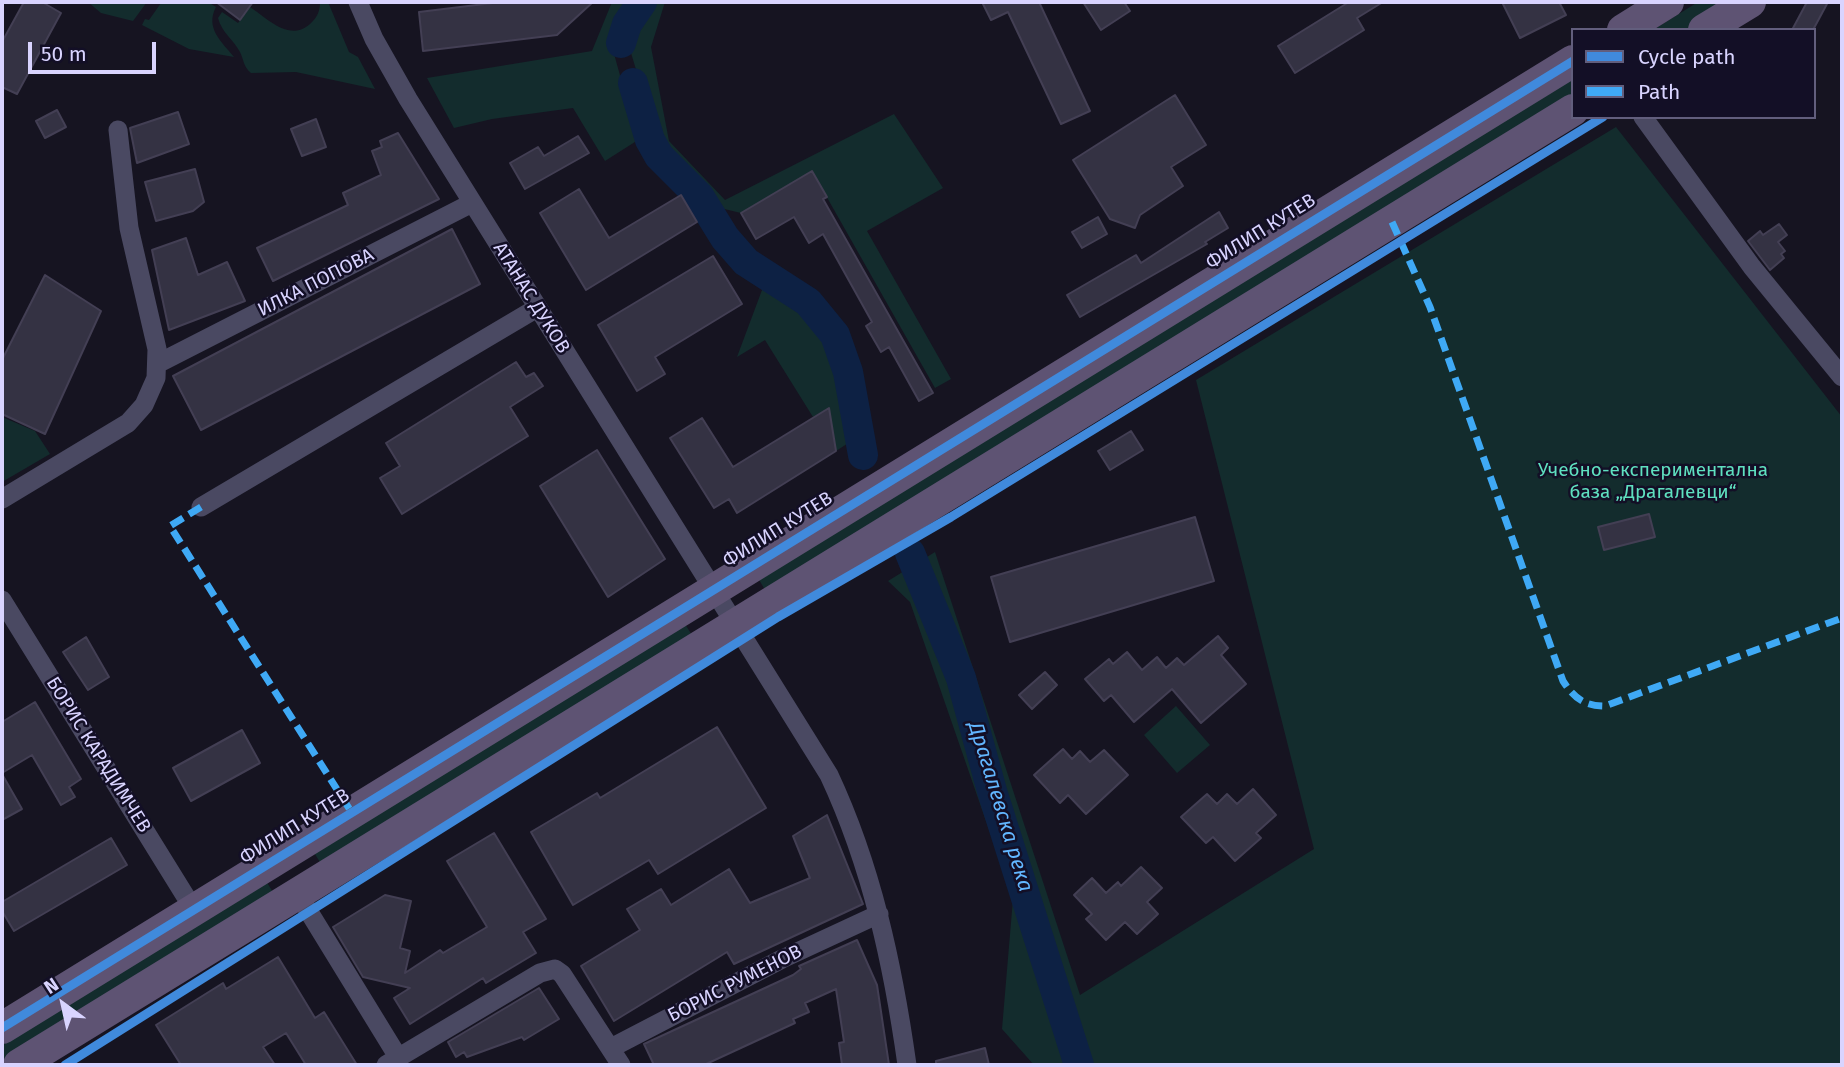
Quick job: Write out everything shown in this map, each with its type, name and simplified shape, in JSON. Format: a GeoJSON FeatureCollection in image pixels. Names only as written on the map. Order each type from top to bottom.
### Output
{"type":"FeatureCollection","features":[{"type":"Feature","properties":{"kind":"main road"},"geometry":{"type":"LineString","coordinates":[[1626,28],[1668,2]]}},
{"type":"Feature","properties":{"kind":"main road"},"geometry":{"type":"LineString","coordinates":[[1707,28],[1750,2]]}},
{"type":"Feature","properties":{"kind":"main road","name":"ФИЛИП КУТЕВ"},"geometry":{"type":"LineString","coordinates":[[2,1028],[1571,62]]}},
{"type":"Feature","properties":{"kind":"main road"},"geometry":{"type":"LineString","coordinates":[[19,1065],[1571,111]]}},
{"type":"Feature","properties":{"kind":"street","name":"АТАНАС ДУКОВ"},"geometry":{"type":"LineString","coordinates":[[358,2],[398,81],[472,203],[829,775],[850,821],[887,946],[907,1065]]}},
{"type":"Feature","properties":{"kind":"street"},"geometry":{"type":"LineString","coordinates":[[1644,119],[1752,267],[1842,377]]}},
{"type":"Feature","properties":{"kind":"street"},"geometry":{"type":"LineString","coordinates":[[2,499],[128,423],[144,405],[159,363],[129,228],[118,130]]}},
{"type":"Feature","properties":{"kind":"street","name":"ИЛКА ПОПОВА"},"geometry":{"type":"LineString","coordinates":[[159,363],[472,203]]}},
{"type":"Feature","properties":{"kind":"street"},"geometry":{"type":"LineString","coordinates":[[201,507],[537,308]]}},
{"type":"Feature","properties":{"kind":"street","name":"БОРИС КАРАДИМЧЕВ"},"geometry":{"type":"LineString","coordinates":[[2,600],[194,910]]}},
{"type":"Feature","properties":{"kind":"street"},"geometry":{"type":"LineString","coordinates":[[298,894],[392,1061],[540,973],[555,969],[562,974],[621,1065]]}},
{"type":"Feature","properties":{"kind":"street","name":"БОРИС РУМЕНОВ"},"geometry":{"type":"LineString","coordinates":[[611,1048],[878,914]]}},
{"type":"Feature","properties":{"kind":"green space"},"geometry":{"type":"Polygon","coordinates":[[[88,2],[147,2],[133,21],[101,13],[88,2]]]}},
{"type":"Feature","properties":{"kind":"green space"},"geometry":{"type":"Polygon","coordinates":[[[158,2],[208,2],[216,7],[213,28],[234,57],[189,49],[142,25],[161,3],[158,2]]]}},
{"type":"Feature","properties":{"kind":"green space"},"geometry":{"type":"Polygon","coordinates":[[[320,2],[328,2],[349,52],[358,57],[375,89],[296,72],[251,73],[218,18],[222,12],[238,23],[250,7],[272,23],[296,31],[314,20],[320,2]]]}},
{"type":"Feature","properties":{"kind":"green space"},"geometry":{"type":"Polygon","coordinates":[[[612,2],[629,2],[617,19],[611,43],[638,140],[605,161],[573,108],[492,119],[454,128],[427,78],[592,51],[612,2]]]}},
{"type":"Feature","properties":{"kind":"green space"},"geometry":{"type":"Polygon","coordinates":[[[646,2],[665,2],[651,47],[669,141],[725,200],[894,114],[943,188],[867,231],[951,379],[935,388],[812,171],[741,213],[716,207],[660,149],[628,43],[634,19],[646,2]]]}},
{"type":"Feature","properties":{"kind":"green space"},"geometry":{"type":"Polygon","coordinates":[[[1698,2],[1738,2],[1695,28],[1656,28],[1698,2]]]}},
{"type":"Feature","properties":{"kind":"green space"},"geometry":{"type":"Polygon","coordinates":[[[1571,80],[1571,104],[768,595],[758,578],[1571,80]]]}},
{"type":"Feature","properties":{"kind":"green space","name":"Учебно-експериментална база „Драгалевци“"},"geometry":{"type":"Polygon","coordinates":[[[1616,127],[1842,417],[1842,1065],[1034,1065],[1002,1029],[1013,899],[910,602],[888,581],[935,552],[1080,995],[1314,849],[1196,380],[1616,127]]]}},
{"type":"Feature","properties":{"kind":"green space"},"geometry":{"type":"Polygon","coordinates":[[[765,282],[789,296],[808,312],[822,329],[832,348],[840,368],[853,440],[836,451],[829,408],[813,417],[765,340],[737,357],[765,282]]]}},
{"type":"Feature","properties":{"kind":"green space"},"geometry":{"type":"Polygon","coordinates":[[[2,417],[35,431],[50,454],[2,482],[2,417]]]}},
{"type":"Feature","properties":{"kind":"green space"},"geometry":{"type":"Polygon","coordinates":[[[685,624],[695,640],[323,867],[313,851],[685,624]]]}},
{"type":"Feature","properties":{"kind":"green space"},"geometry":{"type":"Polygon","coordinates":[[[1176,706],[1210,745],[1177,773],[1144,735],[1176,706]]]}},
{"type":"Feature","properties":{"kind":"green space"},"geometry":{"type":"Polygon","coordinates":[[[266,881],[276,897],[2,1065],[2,1043],[266,881]]]}},
{"type":"Feature","properties":{"kind":"building"},"geometry":{"type":"Polygon","coordinates":[[[24,2],[42,2],[61,13],[17,94],[2,87],[2,42],[24,2]]]}},
{"type":"Feature","properties":{"kind":"building"},"geometry":{"type":"Polygon","coordinates":[[[216,2],[253,2],[240,20],[216,2]]]}},
{"type":"Feature","properties":{"kind":"building"},"geometry":{"type":"Polygon","coordinates":[[[501,2],[593,2],[557,35],[423,51],[419,12],[501,2]]]}},
{"type":"Feature","properties":{"kind":"building"},"geometry":{"type":"Polygon","coordinates":[[[982,2],[1039,2],[1090,111],[1061,124],[1008,12],[991,20],[982,2]]]}},
{"type":"Feature","properties":{"kind":"building"},"geometry":{"type":"Polygon","coordinates":[[[1083,2],[1124,2],[1130,11],[1101,30],[1083,2]]]}},
{"type":"Feature","properties":{"kind":"building"},"geometry":{"type":"Polygon","coordinates":[[[1349,2],[1383,2],[1357,18],[1364,30],[1295,73],[1278,46],[1349,2]]]}},
{"type":"Feature","properties":{"kind":"building"},"geometry":{"type":"Polygon","coordinates":[[[1502,2],[1559,2],[1566,15],[1520,38],[1502,2]]]}},
{"type":"Feature","properties":{"kind":"building"},"geometry":{"type":"Polygon","coordinates":[[[1807,2],[1828,2],[1814,28],[1793,28],[1807,2]]]}},
{"type":"Feature","properties":{"kind":"building"},"geometry":{"type":"Polygon","coordinates":[[[1175,95],[1206,145],[1171,167],[1183,186],[1140,215],[1135,228],[1110,219],[1073,160],[1175,95]]]}},
{"type":"Feature","properties":{"kind":"building"},"geometry":{"type":"Polygon","coordinates":[[[57,110],[66,127],[45,138],[36,121],[57,110]]]}},
{"type":"Feature","properties":{"kind":"building"},"geometry":{"type":"Polygon","coordinates":[[[178,112],[189,144],[137,163],[130,128],[178,112]]]}},
{"type":"Feature","properties":{"kind":"building"},"geometry":{"type":"Polygon","coordinates":[[[316,119],[326,147],[302,156],[291,129],[316,119]]]}},
{"type":"Feature","properties":{"kind":"building"},"geometry":{"type":"Polygon","coordinates":[[[398,133],[439,199],[273,281],[257,248],[348,205],[343,193],[381,175],[372,151],[382,147],[380,141],[398,133]]]}},
{"type":"Feature","properties":{"kind":"building"},"geometry":{"type":"Polygon","coordinates":[[[578,136],[589,153],[525,189],[510,163],[538,147],[544,156],[578,136]]]}},
{"type":"Feature","properties":{"kind":"building"},"geometry":{"type":"Polygon","coordinates":[[[195,169],[204,202],[193,211],[156,221],[145,182],[195,169]]]}},
{"type":"Feature","properties":{"kind":"building"},"geometry":{"type":"Polygon","coordinates":[[[812,171],[827,197],[823,199],[933,393],[919,401],[889,347],[881,352],[866,326],[872,322],[823,234],[809,243],[794,217],[756,239],[741,213],[812,171]]]}},
{"type":"Feature","properties":{"kind":"building"},"geometry":{"type":"Polygon","coordinates":[[[579,189],[609,238],[681,195],[697,222],[586,290],[540,213],[579,189]]]}},
{"type":"Feature","properties":{"kind":"building"},"geometry":{"type":"Polygon","coordinates":[[[1219,212],[1228,228],[1205,242],[1207,244],[1080,317],[1067,295],[1136,255],[1141,263],[1219,212]]]}},
{"type":"Feature","properties":{"kind":"building"},"geometry":{"type":"Polygon","coordinates":[[[1098,217],[1107,234],[1082,248],[1072,232],[1098,217]]]}},
{"type":"Feature","properties":{"kind":"building"},"geometry":{"type":"Polygon","coordinates":[[[1779,224],[1787,235],[1778,242],[1785,251],[1781,254],[1784,258],[1770,270],[1748,241],[1760,231],[1763,235],[1779,224]]]}},
{"type":"Feature","properties":{"kind":"building"},"geometry":{"type":"Polygon","coordinates":[[[452,229],[480,284],[201,430],[173,376],[452,229]]]}},
{"type":"Feature","properties":{"kind":"building"},"geometry":{"type":"Polygon","coordinates":[[[186,238],[198,275],[227,262],[245,301],[169,330],[152,250],[186,238]]]}},
{"type":"Feature","properties":{"kind":"building"},"geometry":{"type":"Polygon","coordinates":[[[713,256],[742,304],[655,357],[665,374],[637,391],[598,325],[713,256]]]}},
{"type":"Feature","properties":{"kind":"building"},"geometry":{"type":"Polygon","coordinates":[[[45,275],[101,311],[45,434],[2,414],[2,360],[45,275]]]}},
{"type":"Feature","properties":{"kind":"building"},"geometry":{"type":"Polygon","coordinates":[[[516,362],[526,377],[534,373],[543,386],[510,407],[528,436],[402,514],[380,478],[400,466],[386,443],[516,362]]]}},
{"type":"Feature","properties":{"kind":"building"},"geometry":{"type":"Polygon","coordinates":[[[829,408],[836,451],[737,513],[729,499],[714,508],[670,438],[702,418],[733,467],[829,408]]]}},
{"type":"Feature","properties":{"kind":"building"},"geometry":{"type":"Polygon","coordinates":[[[1131,431],[1143,450],[1110,470],[1098,451],[1131,431]]]}},
{"type":"Feature","properties":{"kind":"building"},"geometry":{"type":"Polygon","coordinates":[[[597,450],[665,559],[608,597],[540,486],[597,450]]]}},
{"type":"Feature","properties":{"kind":"building"},"geometry":{"type":"Polygon","coordinates":[[[1649,514],[1655,537],[1604,550],[1598,527],[1649,514]]]}},
{"type":"Feature","properties":{"kind":"building"},"geometry":{"type":"Polygon","coordinates":[[[1195,517],[1214,581],[1010,642],[991,577],[1195,517]]]}},
{"type":"Feature","properties":{"kind":"building"},"geometry":{"type":"Polygon","coordinates":[[[1218,636],[1228,648],[1221,655],[1246,684],[1201,723],[1172,689],[1134,722],[1111,695],[1104,701],[1085,679],[1109,659],[1113,664],[1127,652],[1142,670],[1157,657],[1166,668],[1177,658],[1184,665],[1218,636]]]}},
{"type":"Feature","properties":{"kind":"building"},"geometry":{"type":"Polygon","coordinates":[[[86,637],[109,677],[88,690],[63,652],[86,637]]]}},
{"type":"Feature","properties":{"kind":"building"},"geometry":{"type":"Polygon","coordinates":[[[1045,672],[1057,685],[1032,709],[1019,695],[1045,672]]]}},
{"type":"Feature","properties":{"kind":"building"},"geometry":{"type":"Polygon","coordinates":[[[35,702],[81,779],[69,787],[75,797],[61,805],[32,755],[2,773],[2,722],[35,702]]]}},
{"type":"Feature","properties":{"kind":"building"},"geometry":{"type":"Polygon","coordinates":[[[717,727],[766,808],[658,874],[649,860],[573,905],[531,832],[597,793],[600,798],[717,727]]]}},
{"type":"Feature","properties":{"kind":"building"},"geometry":{"type":"Polygon","coordinates":[[[242,730],[260,763],[191,801],[173,768],[242,730]]]}},
{"type":"Feature","properties":{"kind":"building"},"geometry":{"type":"Polygon","coordinates":[[[1063,749],[1072,759],[1080,751],[1090,762],[1104,750],[1128,775],[1086,814],[1068,795],[1060,803],[1034,775],[1063,749]]]}},
{"type":"Feature","properties":{"kind":"building"},"geometry":{"type":"Polygon","coordinates":[[[2,774],[22,809],[2,820],[2,774]]]}},
{"type":"Feature","properties":{"kind":"building"},"geometry":{"type":"Polygon","coordinates":[[[1253,789],[1276,815],[1256,833],[1261,838],[1235,861],[1213,837],[1206,843],[1181,817],[1207,794],[1217,804],[1227,794],[1237,804],[1253,789]]]}},
{"type":"Feature","properties":{"kind":"building"},"geometry":{"type":"Polygon","coordinates":[[[827,815],[863,904],[734,964],[727,952],[614,1021],[581,966],[640,930],[627,909],[661,889],[671,905],[729,869],[750,903],[810,878],[793,836],[827,815]]]}},
{"type":"Feature","properties":{"kind":"building"},"geometry":{"type":"Polygon","coordinates":[[[494,833],[546,919],[523,932],[536,953],[486,983],[483,978],[410,1024],[394,998],[410,988],[363,977],[333,927],[385,895],[411,901],[400,948],[410,951],[405,973],[440,950],[443,953],[487,927],[447,861],[494,833]]]}},
{"type":"Feature","properties":{"kind":"building"},"geometry":{"type":"Polygon","coordinates":[[[111,838],[127,865],[14,931],[2,911],[2,902],[111,838]]]}},
{"type":"Feature","properties":{"kind":"building"},"geometry":{"type":"Polygon","coordinates":[[[1141,867],[1162,888],[1147,902],[1158,914],[1137,934],[1125,922],[1106,940],[1086,919],[1092,914],[1074,895],[1092,878],[1106,893],[1118,882],[1121,886],[1141,867]]]}},
{"type":"Feature","properties":{"kind":"building"},"geometry":{"type":"Polygon","coordinates":[[[857,940],[877,985],[889,1065],[842,1065],[839,1043],[844,1042],[836,989],[805,1003],[809,1012],[793,1019],[795,1023],[704,1065],[654,1065],[644,1044],[793,975],[801,969],[799,966],[857,940]]]}},
{"type":"Feature","properties":{"kind":"building"},"geometry":{"type":"Polygon","coordinates":[[[278,957],[315,1018],[324,1012],[357,1065],[306,1065],[286,1033],[263,1047],[275,1065],[181,1065],[156,1025],[223,983],[226,989],[278,957]]]}},
{"type":"Feature","properties":{"kind":"building"},"geometry":{"type":"Polygon","coordinates":[[[539,988],[559,1019],[524,1040],[522,1037],[467,1057],[464,1052],[456,1057],[448,1042],[539,988]]]}},
{"type":"Feature","properties":{"kind":"building"},"geometry":{"type":"Polygon","coordinates":[[[985,1048],[989,1065],[936,1065],[936,1061],[985,1048]]]}},
{"type":"Feature","properties":{"kind":"waterway","name":"Драгалевска река"},"geometry":{"type":"LineString","coordinates":[[621,43],[627,24],[642,2]]}},
{"type":"Feature","properties":{"kind":"waterway","name":"Драгалевска река"},"geometry":{"type":"LineString","coordinates":[[633,83],[650,140],[659,156],[699,196],[725,238],[746,262],[808,302],[835,335],[848,372],[863,455]]}},
{"type":"Feature","properties":{"kind":"waterway","name":"Драгалевска река"},"geometry":{"type":"LineString","coordinates":[[910,553],[961,678],[992,791],[1079,1065]]}},
{"type":"Feature","properties":{"kind":"marked path"},"geometry":{"type":"LineString","coordinates":[[1392,222],[1430,307],[1563,681],[1571,692],[1585,703],[1605,706],[1842,618]]}},
{"type":"Feature","properties":{"kind":"marked path"},"geometry":{"type":"LineString","coordinates":[[201,507],[170,526],[352,813]]}},
{"type":"Feature","properties":{"kind":"cycle path"},"geometry":{"type":"LineString","coordinates":[[2,1028],[1571,62]]}},
{"type":"Feature","properties":{"kind":"cycle path"},"geometry":{"type":"LineString","coordinates":[[65,1065],[778,617],[951,517],[1600,119]]}}]}
